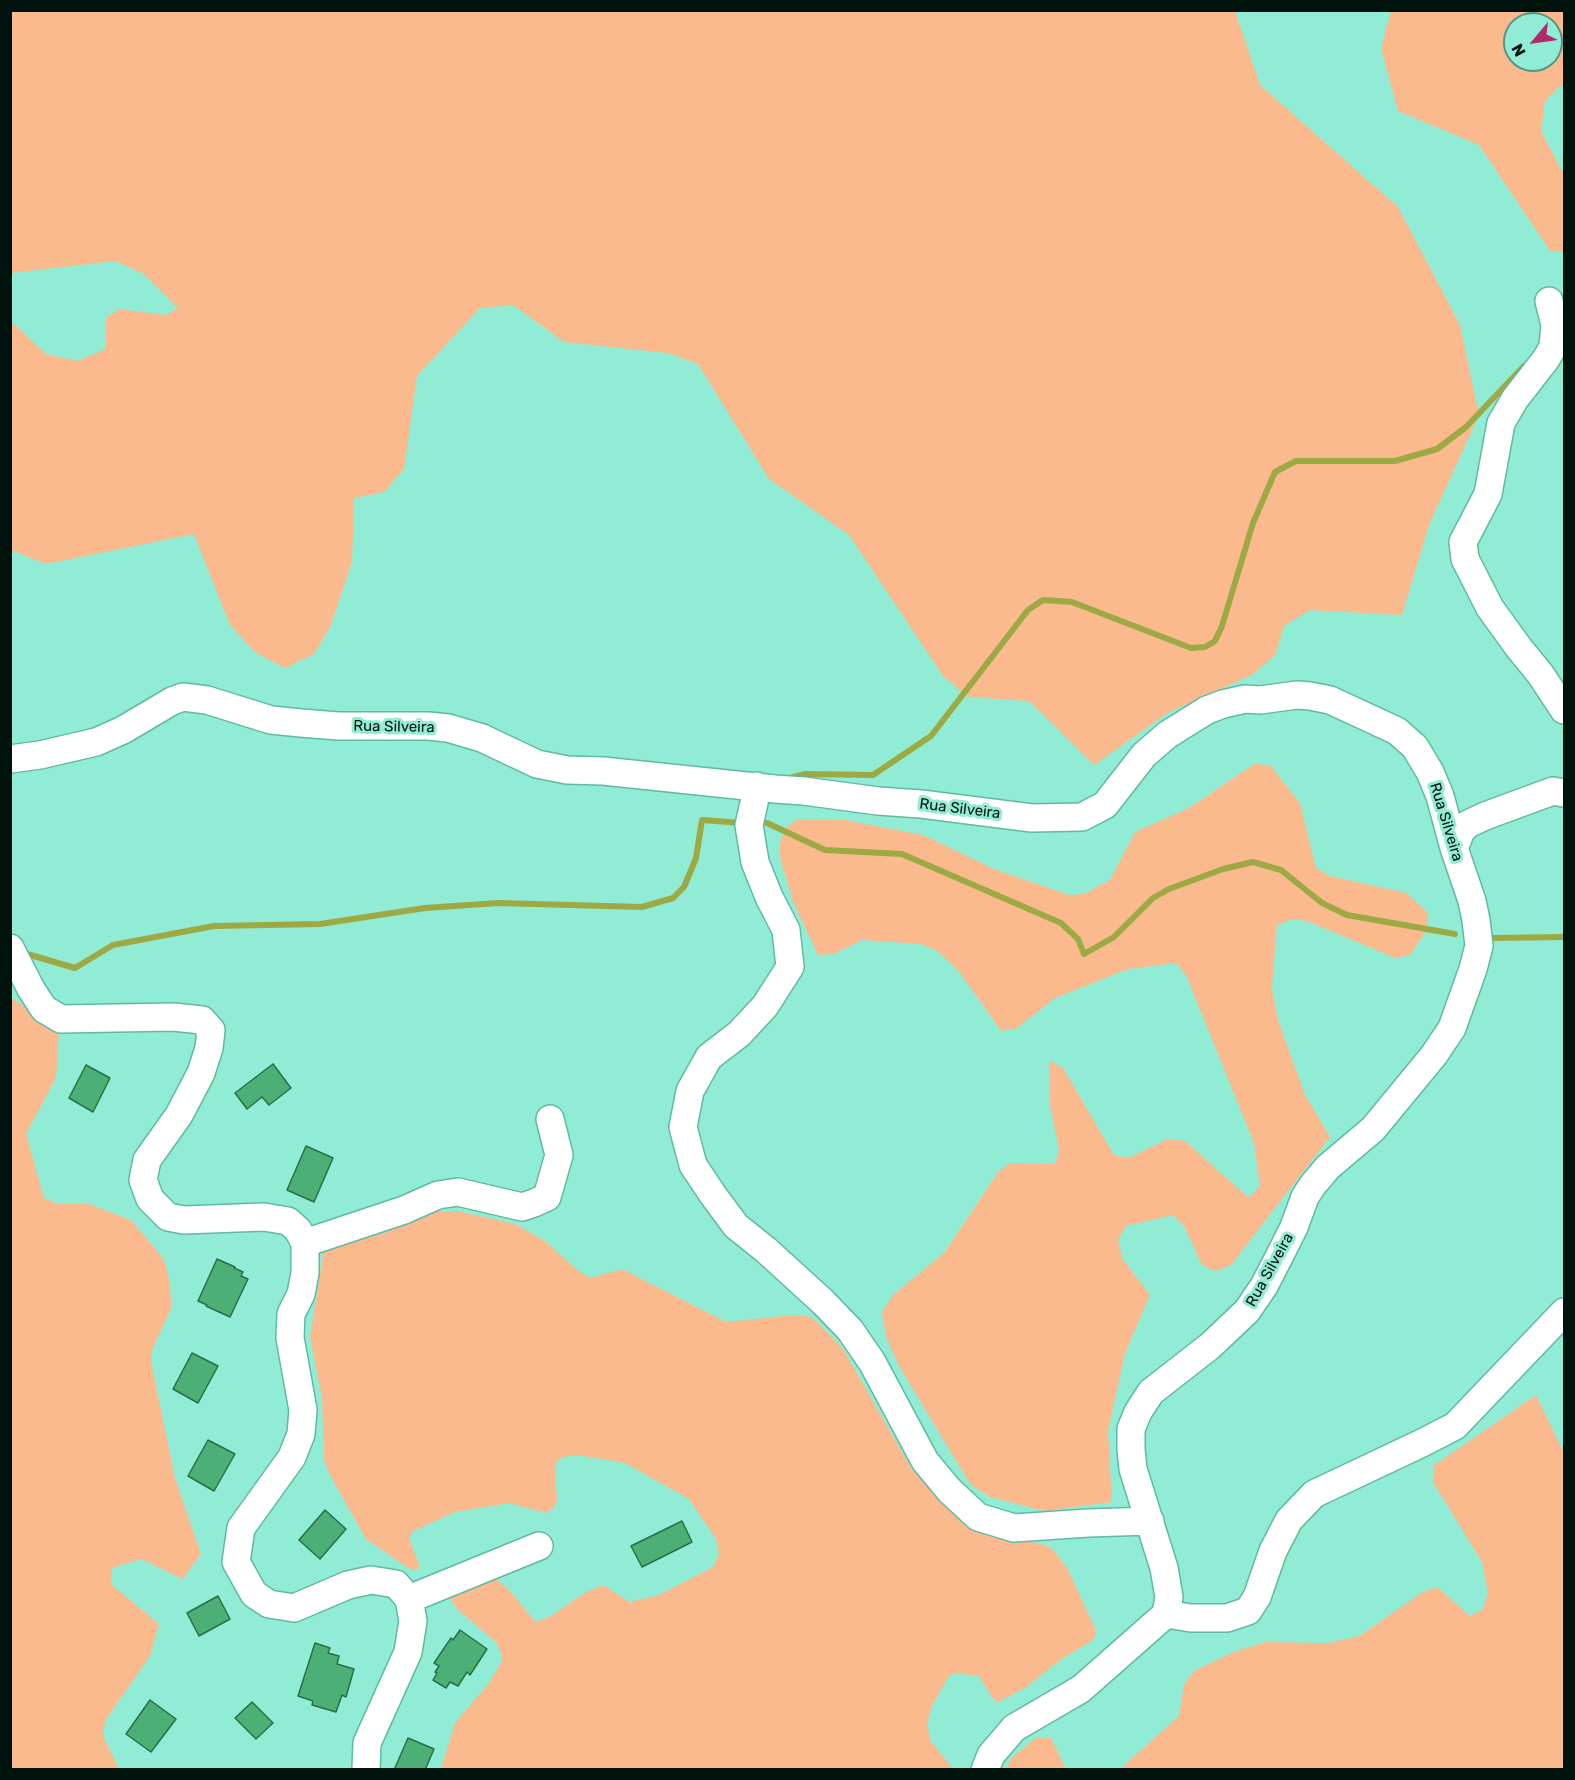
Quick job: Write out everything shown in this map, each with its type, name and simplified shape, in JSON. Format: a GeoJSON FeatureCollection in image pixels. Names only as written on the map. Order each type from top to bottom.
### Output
{"type":"FeatureCollection","features":[{"type":"Feature","properties":{"kind":"street"},"geometry":{"type":"LineString","coordinates":[[1549,301],[1555,325],[1553,346],[1546,359],[1515,399],[1501,423],[1488,494],[1463,542],[1465,559],[1491,608],[1564,710]]}},
{"type":"Feature","properties":{"kind":"street","name":"Rua Silveira"},"geometry":{"type":"LineString","coordinates":[[10,759],[40,755],[96,742],[172,700],[183,697],[207,700],[271,720],[338,726],[448,728],[482,738],[537,764],[567,770],[603,771],[756,786],[1032,818],[1082,817],[1105,805],[1144,755],[1167,735],[1207,710],[1223,704],[1245,699],[1310,696],[1330,700],[1397,731],[1415,747],[1430,772],[1440,796],[1476,920],[1479,946],[1473,969],[1452,1028],[1434,1055],[1372,1130],[1328,1167],[1312,1186],[1305,1197],[1281,1256],[1247,1311],[1210,1347],[1151,1392],[1138,1412],[1131,1429],[1133,1469],[1164,1568],[1169,1597],[1166,1614]]}},
{"type":"Feature","properties":{"kind":"street"},"geometry":{"type":"LineString","coordinates":[[756,786],[749,825],[755,862],[786,930],[790,967],[765,1006],[739,1034],[709,1057],[690,1091],[683,1127],[693,1165],[736,1226],[823,1302],[850,1330],[872,1362],[925,1461],[949,1490],[978,1517],[1014,1528],[1150,1521]]}},
{"type":"Feature","properties":{"kind":"street"},"geometry":{"type":"LineString","coordinates":[[1454,848],[1461,831],[1468,824],[1553,791],[1564,793]]}},
{"type":"Feature","properties":{"kind":"street"},"geometry":{"type":"LineString","coordinates":[[10,948],[44,1009],[61,1018],[173,1017],[202,1020],[211,1030],[209,1048],[201,1073],[179,1114],[147,1160],[143,1180],[150,1199],[168,1217],[184,1220],[264,1217],[288,1221],[298,1230],[305,1243],[305,1273],[301,1294],[291,1314],[290,1338],[303,1410],[302,1434],[292,1457],[241,1528],[236,1562],[254,1594],[269,1604],[294,1608],[348,1585],[371,1580],[396,1584],[409,1599],[413,1622],[408,1652],[367,1743],[366,1770]]}},
{"type":"Feature","properties":{"kind":"street"},"geometry":{"type":"LineString","coordinates":[[305,1243],[404,1210],[438,1195],[458,1192],[522,1207],[547,1197],[559,1155],[550,1119]]}},
{"type":"Feature","properties":{"kind":"street"},"geometry":{"type":"LineString","coordinates":[[985,1770],[991,1755],[1014,1728],[1082,1689],[1166,1614],[1191,1618],[1227,1618],[1248,1611],[1257,1597],[1273,1551],[1289,1520],[1314,1494],[1455,1426],[1564,1312]]}},
{"type":"Feature","properties":{"kind":"street"},"geometry":{"type":"LineString","coordinates":[[409,1599],[539,1546]]}},
{"type":"Feature","properties":{"kind":"shaded area"},"geometry":{"type":"Polygon","coordinates":[[[11,10],[1235,11],[1260,85],[1398,207],[1460,325],[1479,415],[1429,525],[1402,615],[1310,610],[1284,626],[1275,655],[1252,675],[1169,712],[1094,765],[1029,701],[968,697],[943,676],[849,535],[769,479],[698,364],[668,353],[564,342],[513,305],[480,308],[417,376],[404,469],[384,492],[354,498],[352,562],[331,625],[314,654],[285,668],[256,653],[230,625],[194,534],[46,564],[11,550],[11,324],[15,325],[46,354],[77,361],[106,349],[106,318],[119,309],[166,315],[178,308],[144,274],[115,261],[11,273],[11,10]]]}},
{"type":"Feature","properties":{"kind":"shaded area"},"geometry":{"type":"Polygon","coordinates":[[[1391,11],[1564,11],[1564,83],[1545,101],[1541,131],[1564,175],[1564,251],[1551,252],[1479,145],[1398,111],[1381,48],[1391,11]]]}},
{"type":"Feature","properties":{"kind":"shaded area"},"geometry":{"type":"Polygon","coordinates":[[[1254,764],[1270,765],[1300,803],[1316,868],[1330,876],[1406,893],[1428,913],[1428,929],[1410,955],[1395,958],[1307,921],[1292,919],[1277,925],[1272,987],[1278,1020],[1305,1095],[1330,1137],[1231,1265],[1216,1271],[1202,1265],[1184,1226],[1173,1215],[1126,1226],[1118,1240],[1122,1258],[1150,1295],[1125,1353],[1108,1431],[1112,1502],[1044,1511],[990,1497],[970,1484],[899,1366],[886,1337],[882,1312],[894,1294],[944,1253],[998,1172],[1010,1163],[1055,1164],[1059,1150],[1050,1105],[1049,1060],[1063,1068],[1114,1155],[1128,1158],[1168,1139],[1185,1141],[1249,1198],[1260,1186],[1254,1143],[1186,975],[1176,963],[1128,969],[1055,998],[1017,1028],[1001,1031],[958,970],[936,950],[921,944],[862,940],[834,954],[818,955],[793,902],[780,858],[780,842],[786,828],[798,819],[845,820],[923,835],[994,869],[1069,895],[1084,894],[1110,880],[1135,832],[1189,808],[1254,764]]]}},
{"type":"Feature","properties":{"kind":"shaded area"},"geometry":{"type":"Polygon","coordinates":[[[10,997],[59,1030],[56,1078],[26,1134],[44,1198],[58,1204],[89,1204],[131,1220],[163,1258],[168,1273],[172,1306],[152,1350],[152,1366],[175,1478],[201,1554],[183,1579],[141,1559],[112,1568],[111,1584],[159,1624],[150,1656],[105,1721],[103,1736],[119,1769],[11,1769],[10,997]]]}},
{"type":"Feature","properties":{"kind":"shaded area"},"geometry":{"type":"Polygon","coordinates":[[[458,1211],[515,1224],[545,1241],[577,1270],[590,1278],[622,1269],[726,1322],[793,1315],[809,1316],[843,1349],[913,1471],[981,1530],[1004,1539],[1037,1543],[1052,1548],[1067,1568],[1095,1628],[1096,1636],[1025,1688],[996,1703],[979,1676],[955,1673],[948,1677],[932,1706],[927,1723],[930,1740],[953,1769],[441,1769],[455,1723],[489,1683],[501,1663],[502,1656],[496,1642],[459,1611],[450,1599],[450,1592],[479,1579],[496,1579],[509,1590],[536,1622],[551,1616],[583,1594],[603,1585],[630,1602],[659,1595],[713,1567],[719,1554],[716,1539],[689,1499],[625,1463],[578,1455],[563,1457],[557,1461],[555,1469],[557,1501],[547,1513],[509,1503],[455,1512],[413,1531],[409,1538],[420,1568],[413,1570],[405,1566],[366,1539],[324,1460],[322,1398],[310,1337],[324,1248],[385,1233],[427,1212],[458,1211]]]}},
{"type":"Feature","properties":{"kind":"shaded area"},"geometry":{"type":"Polygon","coordinates":[[[1536,1395],[1564,1450],[1564,1769],[1120,1769],[1179,1716],[1184,1684],[1194,1671],[1236,1651],[1266,1642],[1329,1643],[1359,1636],[1423,1592],[1437,1587],[1470,1616],[1483,1609],[1488,1593],[1482,1562],[1433,1482],[1433,1466],[1536,1395]]]}},
{"type":"Feature","properties":{"kind":"shaded area"},"geometry":{"type":"Polygon","coordinates":[[[1036,1738],[1051,1738],[1066,1769],[1006,1769],[1011,1758],[1036,1738]]]}},
{"type":"Feature","properties":{"kind":"building"},"geometry":{"type":"Polygon","coordinates":[[[273,1064],[291,1088],[269,1105],[262,1097],[247,1109],[235,1093],[273,1064]]]}},
{"type":"Feature","properties":{"kind":"building"},"geometry":{"type":"Polygon","coordinates":[[[86,1065],[110,1078],[93,1112],[69,1098],[86,1065]]]}},
{"type":"Feature","properties":{"kind":"building"},"geometry":{"type":"Polygon","coordinates":[[[306,1146],[333,1158],[314,1202],[287,1190],[306,1146]]]}},
{"type":"Feature","properties":{"kind":"building"},"geometry":{"type":"Polygon","coordinates":[[[217,1259],[243,1272],[241,1276],[248,1279],[230,1317],[198,1301],[217,1259]]]}},
{"type":"Feature","properties":{"kind":"building"},"geometry":{"type":"Polygon","coordinates":[[[192,1353],[218,1366],[198,1403],[173,1389],[192,1353]]]}},
{"type":"Feature","properties":{"kind":"building"},"geometry":{"type":"Polygon","coordinates":[[[208,1440],[235,1454],[214,1491],[188,1476],[208,1440]]]}},
{"type":"Feature","properties":{"kind":"building"},"geometry":{"type":"Polygon","coordinates":[[[325,1510],[346,1529],[320,1559],[299,1540],[325,1510]]]}},
{"type":"Feature","properties":{"kind":"building"},"geometry":{"type":"Polygon","coordinates":[[[682,1521],[692,1542],[642,1567],[631,1546],[682,1521]]]}},
{"type":"Feature","properties":{"kind":"building"},"geometry":{"type":"Polygon","coordinates":[[[218,1596],[230,1619],[199,1636],[187,1613],[218,1596]]]}},
{"type":"Feature","properties":{"kind":"building"},"geometry":{"type":"Polygon","coordinates":[[[460,1630],[487,1649],[470,1675],[467,1672],[458,1686],[450,1682],[446,1688],[433,1680],[439,1666],[434,1663],[451,1638],[453,1640],[460,1630]]]}},
{"type":"Feature","properties":{"kind":"building"},"geometry":{"type":"Polygon","coordinates":[[[315,1643],[330,1648],[328,1653],[339,1656],[337,1664],[354,1669],[346,1697],[342,1695],[336,1712],[312,1705],[313,1701],[298,1696],[315,1643]]]}},
{"type":"Feature","properties":{"kind":"building"},"geometry":{"type":"Polygon","coordinates":[[[150,1700],[176,1719],[151,1752],[126,1734],[150,1700]]]}},
{"type":"Feature","properties":{"kind":"building"},"geometry":{"type":"Polygon","coordinates":[[[252,1702],[273,1723],[256,1739],[235,1718],[252,1702]]]}},
{"type":"Feature","properties":{"kind":"building"},"geometry":{"type":"Polygon","coordinates":[[[408,1738],[434,1749],[425,1770],[394,1770],[408,1738]]]}},
{"type":"Feature","properties":{"kind":"waterway"},"geometry":{"type":"LineString","coordinates":[[786,779],[805,774],[873,775],[931,736],[1028,610],[1043,600],[1072,602],[1191,648],[1205,647],[1215,641],[1222,626],[1253,523],[1275,472],[1296,461],[1395,461],[1437,449],[1466,427],[1524,366]]}},
{"type":"Feature","properties":{"kind":"waterway"},"geometry":{"type":"LineString","coordinates":[[27,954],[75,968],[113,945],[214,926],[320,924],[425,908],[498,903],[642,907],[673,898],[684,887],[696,858],[702,820],[742,823]]}},
{"type":"Feature","properties":{"kind":"waterway"},"geometry":{"type":"LineString","coordinates":[[767,823],[825,850],[902,854],[1061,923],[1078,939],[1084,954],[1114,937],[1153,898],[1169,889],[1223,869],[1253,862],[1281,870],[1322,903],[1347,915],[1455,934]]}},
{"type":"Feature","properties":{"kind":"waterway"},"geometry":{"type":"LineString","coordinates":[[1491,938],[1564,937]]}}]}
